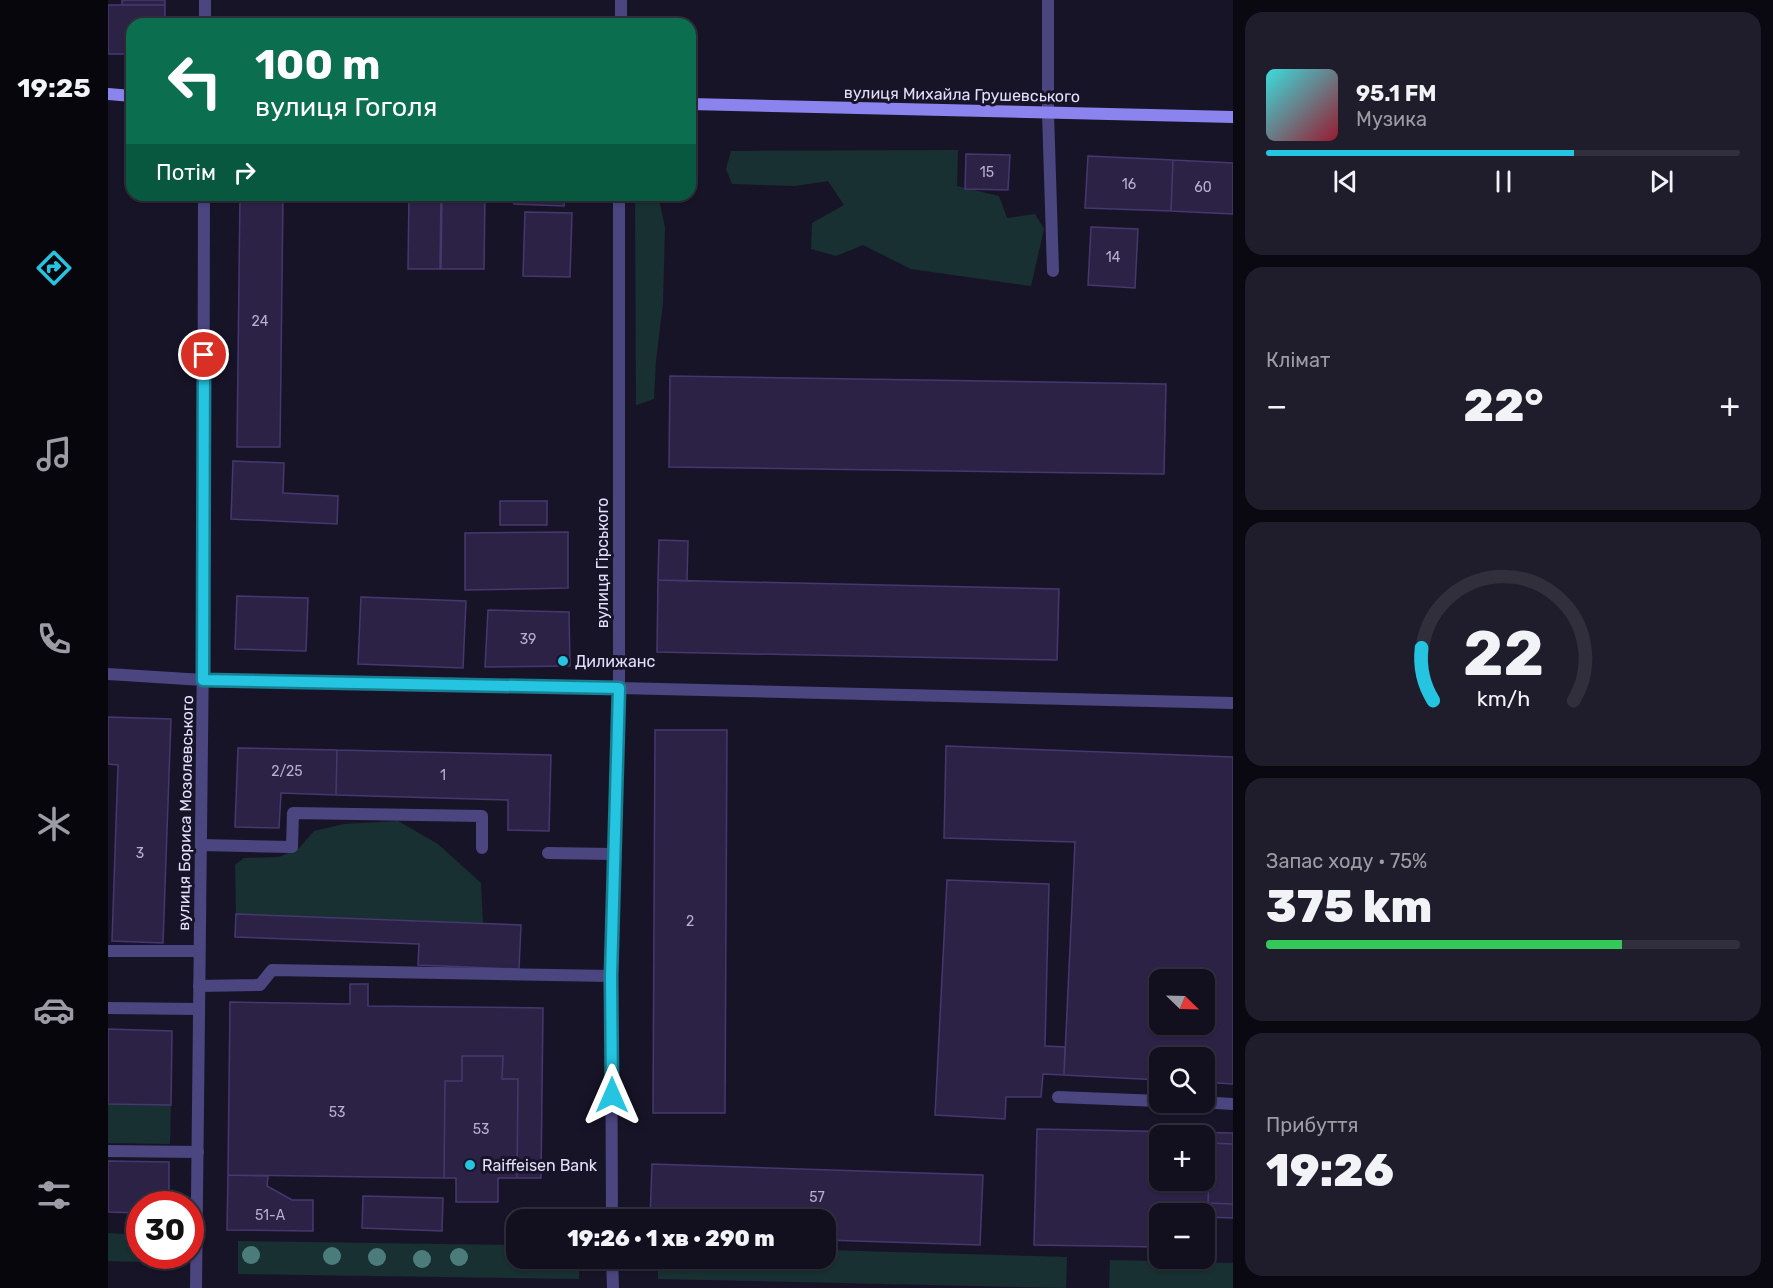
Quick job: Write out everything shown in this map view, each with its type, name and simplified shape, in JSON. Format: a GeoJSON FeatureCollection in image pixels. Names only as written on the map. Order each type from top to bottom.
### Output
{"type":"FeatureCollection","features":[{"type":"Feature","properties":{"kind":"street"},"geometry":{"type":"LineString","coordinates":[[205,0],[205,18]]}},
{"type":"Feature","properties":{"kind":"street"},"geometry":{"type":"LineString","coordinates":[[621,0],[621,18]]}},
{"type":"Feature","properties":{"kind":"street"},"geometry":{"type":"LineString","coordinates":[[1048,0],[1048,113],[1053,271]]}},
{"type":"Feature","properties":{"kind":"street"},"geometry":{"type":"LineString","coordinates":[[108,94],[126,96]]}},
{"type":"Feature","properties":{"kind":"street","name":"вулиця Михайла Грушевського"},"geometry":{"type":"LineString","coordinates":[[696,104],[1233,117]]}},
{"type":"Feature","properties":{"kind":"street","name":"вулиця Бориса Мозолевського"},"geometry":{"type":"LineString","coordinates":[[196,1288],[203,680],[204,201]]}},
{"type":"Feature","properties":{"kind":"street","name":"вулиця Гірського"},"geometry":{"type":"LineString","coordinates":[[612,1209],[611,976],[619,688],[619,201]]}},
{"type":"Feature","properties":{"kind":"street"},"geometry":{"type":"LineString","coordinates":[[108,674],[203,680],[1233,703]]}},
{"type":"Feature","properties":{"kind":"street"},"geometry":{"type":"LineString","coordinates":[[201,845],[292,847],[293,813],[482,816],[482,848]]}},
{"type":"Feature","properties":{"kind":"street"},"geometry":{"type":"LineString","coordinates":[[548,853],[614,854]]}},
{"type":"Feature","properties":{"kind":"street"},"geometry":{"type":"LineString","coordinates":[[108,951],[199,951]]}},
{"type":"Feature","properties":{"kind":"street"},"geometry":{"type":"LineString","coordinates":[[199,986],[260,985],[272,970],[611,976]]}},
{"type":"Feature","properties":{"kind":"street"},"geometry":{"type":"LineString","coordinates":[[108,1008],[199,1009]]}},
{"type":"Feature","properties":{"kind":"street"},"geometry":{"type":"LineString","coordinates":[[1058,1097],[1149,1101]]}},
{"type":"Feature","properties":{"kind":"street"},"geometry":{"type":"LineString","coordinates":[[1215,1103],[1233,1104]]}},
{"type":"Feature","properties":{"kind":"street"},"geometry":{"type":"LineString","coordinates":[[108,1151],[198,1152]]}},
{"type":"Feature","properties":{"kind":"street"},"geometry":{"type":"LineString","coordinates":[[612,1269],[613,1288]]}},
{"type":"Feature","properties":{"kind":"green space"},"geometry":{"type":"Polygon","coordinates":[[[958,150],[957,186],[999,196],[1007,218],[1035,214],[1044,229],[1031,286],[911,269],[863,245],[836,256],[811,249],[812,223],[844,205],[828,181],[795,186],[732,184],[726,169],[731,151],[958,150]]]}},
{"type":"Feature","properties":{"kind":"green space"},"geometry":{"type":"Polygon","coordinates":[[[635,201],[659,201],[665,227],[663,303],[654,399],[636,405],[635,201]]]}},
{"type":"Feature","properties":{"kind":"green space"},"geometry":{"type":"Polygon","coordinates":[[[398,821],[438,844],[481,883],[483,923],[236,914],[235,865],[244,858],[279,857],[299,848],[314,831],[344,824],[398,821]]]}},
{"type":"Feature","properties":{"kind":"green space"},"geometry":{"type":"Polygon","coordinates":[[[108,1104],[171,1105],[170,1144],[108,1143],[108,1104]]]}},
{"type":"Feature","properties":{"kind":"green space"},"geometry":{"type":"Polygon","coordinates":[[[108,1233],[126,1234],[126,1262],[108,1261],[108,1233]]]}},
{"type":"Feature","properties":{"kind":"green space"},"geometry":{"type":"Polygon","coordinates":[[[238,1241],[506,1245],[506,1269],[580,1269],[579,1279],[238,1274],[238,1241]]]}},
{"type":"Feature","properties":{"kind":"green space"},"geometry":{"type":"Polygon","coordinates":[[[836,1250],[1067,1257],[1066,1288],[658,1279],[658,1269],[836,1269],[836,1250]]]}},
{"type":"Feature","properties":{"kind":"green space"},"geometry":{"type":"Polygon","coordinates":[[[1110,1260],[1149,1261],[1149,1269],[1215,1269],[1215,1263],[1233,1263],[1233,1288],[1109,1288],[1110,1260]]]}},
{"type":"Feature","properties":{"kind":"building"},"geometry":{"type":"Polygon","coordinates":[[[122,0],[165,0],[165,5],[122,5],[122,0]]]}},
{"type":"Feature","properties":{"kind":"building"},"geometry":{"type":"Polygon","coordinates":[[[108,5],[165,5],[165,18],[126,18],[126,54],[108,54],[108,5]]]}},
{"type":"Feature","properties":{"kind":"building"},"geometry":{"type":"Polygon","coordinates":[[[966,154],[1010,155],[1008,190],[965,189],[966,154]]]}},
{"type":"Feature","properties":{"kind":"building"},"geometry":{"type":"Polygon","coordinates":[[[1088,156],[1173,160],[1171,211],[1085,208],[1088,156]]]}},
{"type":"Feature","properties":{"kind":"building"},"geometry":{"type":"Polygon","coordinates":[[[1173,160],[1233,163],[1233,214],[1171,211],[1173,160]]]}},
{"type":"Feature","properties":{"kind":"building"},"geometry":{"type":"Polygon","coordinates":[[[240,201],[283,201],[280,447],[237,447],[240,201]]]}},
{"type":"Feature","properties":{"kind":"building"},"geometry":{"type":"Polygon","coordinates":[[[409,201],[441,201],[440,269],[408,269],[409,201]]]}},
{"type":"Feature","properties":{"kind":"building"},"geometry":{"type":"Polygon","coordinates":[[[442,201],[485,201],[484,269],[441,269],[442,201]]]}},
{"type":"Feature","properties":{"kind":"building"},"geometry":{"type":"Polygon","coordinates":[[[514,201],[564,201],[564,206],[514,204],[514,201]]]}},
{"type":"Feature","properties":{"kind":"building"},"geometry":{"type":"Polygon","coordinates":[[[525,212],[572,213],[570,277],[523,276],[525,212]]]}},
{"type":"Feature","properties":{"kind":"building"},"geometry":{"type":"Polygon","coordinates":[[[1091,227],[1138,229],[1135,288],[1088,285],[1091,227]]]}},
{"type":"Feature","properties":{"kind":"building"},"geometry":{"type":"Polygon","coordinates":[[[670,376],[1166,384],[1164,474],[669,467],[670,376]]]}},
{"type":"Feature","properties":{"kind":"building"},"geometry":{"type":"Polygon","coordinates":[[[233,461],[284,463],[283,493],[338,496],[337,524],[231,519],[233,461]]]}},
{"type":"Feature","properties":{"kind":"building"},"geometry":{"type":"Polygon","coordinates":[[[500,501],[547,501],[547,525],[500,525],[500,501]]]}},
{"type":"Feature","properties":{"kind":"building"},"geometry":{"type":"Polygon","coordinates":[[[568,532],[568,588],[465,590],[465,533],[568,532]]]}},
{"type":"Feature","properties":{"kind":"building"},"geometry":{"type":"Polygon","coordinates":[[[659,540],[688,541],[687,581],[658,580],[659,540]]]}},
{"type":"Feature","properties":{"kind":"building"},"geometry":{"type":"Polygon","coordinates":[[[658,580],[1059,589],[1057,660],[657,652],[658,580]]]}},
{"type":"Feature","properties":{"kind":"building"},"geometry":{"type":"Polygon","coordinates":[[[237,596],[308,598],[306,651],[235,649],[237,596]]]}},
{"type":"Feature","properties":{"kind":"building"},"geometry":{"type":"Polygon","coordinates":[[[361,597],[466,601],[463,668],[358,664],[361,597]]]}},
{"type":"Feature","properties":{"kind":"building"},"geometry":{"type":"Polygon","coordinates":[[[488,610],[569,612],[570,666],[485,667],[488,610]]]}},
{"type":"Feature","properties":{"kind":"building"},"geometry":{"type":"Polygon","coordinates":[[[108,717],[171,719],[163,943],[112,941],[118,765],[108,764],[108,717]]]}},
{"type":"Feature","properties":{"kind":"building"},"geometry":{"type":"Polygon","coordinates":[[[655,730],[727,730],[725,1113],[653,1113],[655,730]]]}},
{"type":"Feature","properties":{"kind":"building"},"geometry":{"type":"Polygon","coordinates":[[[946,746],[1233,757],[1233,1084],[1215,1083],[1215,1047],[1149,1047],[1149,1079],[1064,1075],[1075,842],[944,838],[946,746]]]}},
{"type":"Feature","properties":{"kind":"building"},"geometry":{"type":"Polygon","coordinates":[[[238,748],[337,750],[336,795],[281,793],[279,828],[235,827],[238,748]]]}},
{"type":"Feature","properties":{"kind":"building"},"geometry":{"type":"Polygon","coordinates":[[[337,750],[551,755],[549,831],[508,830],[508,800],[336,795],[337,750]]]}},
{"type":"Feature","properties":{"kind":"building"},"geometry":{"type":"Polygon","coordinates":[[[947,880],[1049,884],[1045,1046],[1065,1047],[1064,1075],[1043,1074],[1041,1097],[1006,1097],[1005,1119],[935,1115],[947,880]]]}},
{"type":"Feature","properties":{"kind":"building"},"geometry":{"type":"Polygon","coordinates":[[[236,914],[521,925],[519,969],[418,965],[419,944],[235,937],[236,914]]]}},
{"type":"Feature","properties":{"kind":"building"},"geometry":{"type":"Polygon","coordinates":[[[350,984],[368,984],[368,1006],[543,1008],[541,1178],[517,1178],[518,1079],[502,1079],[503,1056],[462,1056],[462,1081],[445,1081],[444,1178],[228,1175],[230,1002],[350,1004],[350,984]]]}},
{"type":"Feature","properties":{"kind":"building"},"geometry":{"type":"Polygon","coordinates":[[[108,1029],[172,1031],[171,1105],[108,1104],[108,1029]]]}},
{"type":"Feature","properties":{"kind":"building"},"geometry":{"type":"Polygon","coordinates":[[[462,1056],[503,1056],[502,1079],[518,1079],[517,1178],[498,1178],[498,1202],[456,1202],[456,1178],[444,1178],[445,1081],[462,1081],[462,1056]]]}},
{"type":"Feature","properties":{"kind":"building"},"geometry":{"type":"Polygon","coordinates":[[[1037,1129],[1149,1131],[1149,1191],[1208,1191],[1208,1203],[1149,1203],[1149,1247],[1034,1245],[1037,1129]]]}},
{"type":"Feature","properties":{"kind":"building"},"geometry":{"type":"Polygon","coordinates":[[[1215,1133],[1233,1133],[1233,1144],[1215,1143],[1215,1133]]]}},
{"type":"Feature","properties":{"kind":"building"},"geometry":{"type":"Polygon","coordinates":[[[1215,1143],[1233,1144],[1233,1204],[1208,1203],[1208,1191],[1215,1191],[1215,1143]]]}},
{"type":"Feature","properties":{"kind":"building"},"geometry":{"type":"Polygon","coordinates":[[[108,1161],[169,1162],[169,1191],[126,1191],[126,1213],[108,1212],[108,1161]]]}},
{"type":"Feature","properties":{"kind":"building"},"geometry":{"type":"Polygon","coordinates":[[[652,1164],[983,1175],[980,1245],[836,1240],[836,1209],[650,1209],[652,1164]]]}},
{"type":"Feature","properties":{"kind":"building"},"geometry":{"type":"Polygon","coordinates":[[[228,1175],[268,1176],[267,1186],[292,1200],[313,1200],[313,1231],[227,1230],[228,1175]]]}},
{"type":"Feature","properties":{"kind":"building"},"geometry":{"type":"Polygon","coordinates":[[[363,1196],[443,1198],[442,1231],[362,1228],[363,1196]]]}},
{"type":"Feature","properties":{"kind":"building"},"geometry":{"type":"Polygon","coordinates":[[[1215,1203],[1233,1204],[1233,1218],[1215,1217],[1215,1203]]]}},
{"type":"Feature","properties":{"kind":"place","name":"Дилижанс"},"geometry":{"type":"Point","coordinates":[563,661]}},
{"type":"Feature","properties":{"kind":"place","name":"Raiffeisen Bank"},"geometry":{"type":"Point","coordinates":[470,1165]}},
{"type":"Feature","properties":{"kind":"route"},"geometry":{"type":"LineString","coordinates":[[204,355],[203,680],[619,688],[611,976],[612,1095]]}}]}
